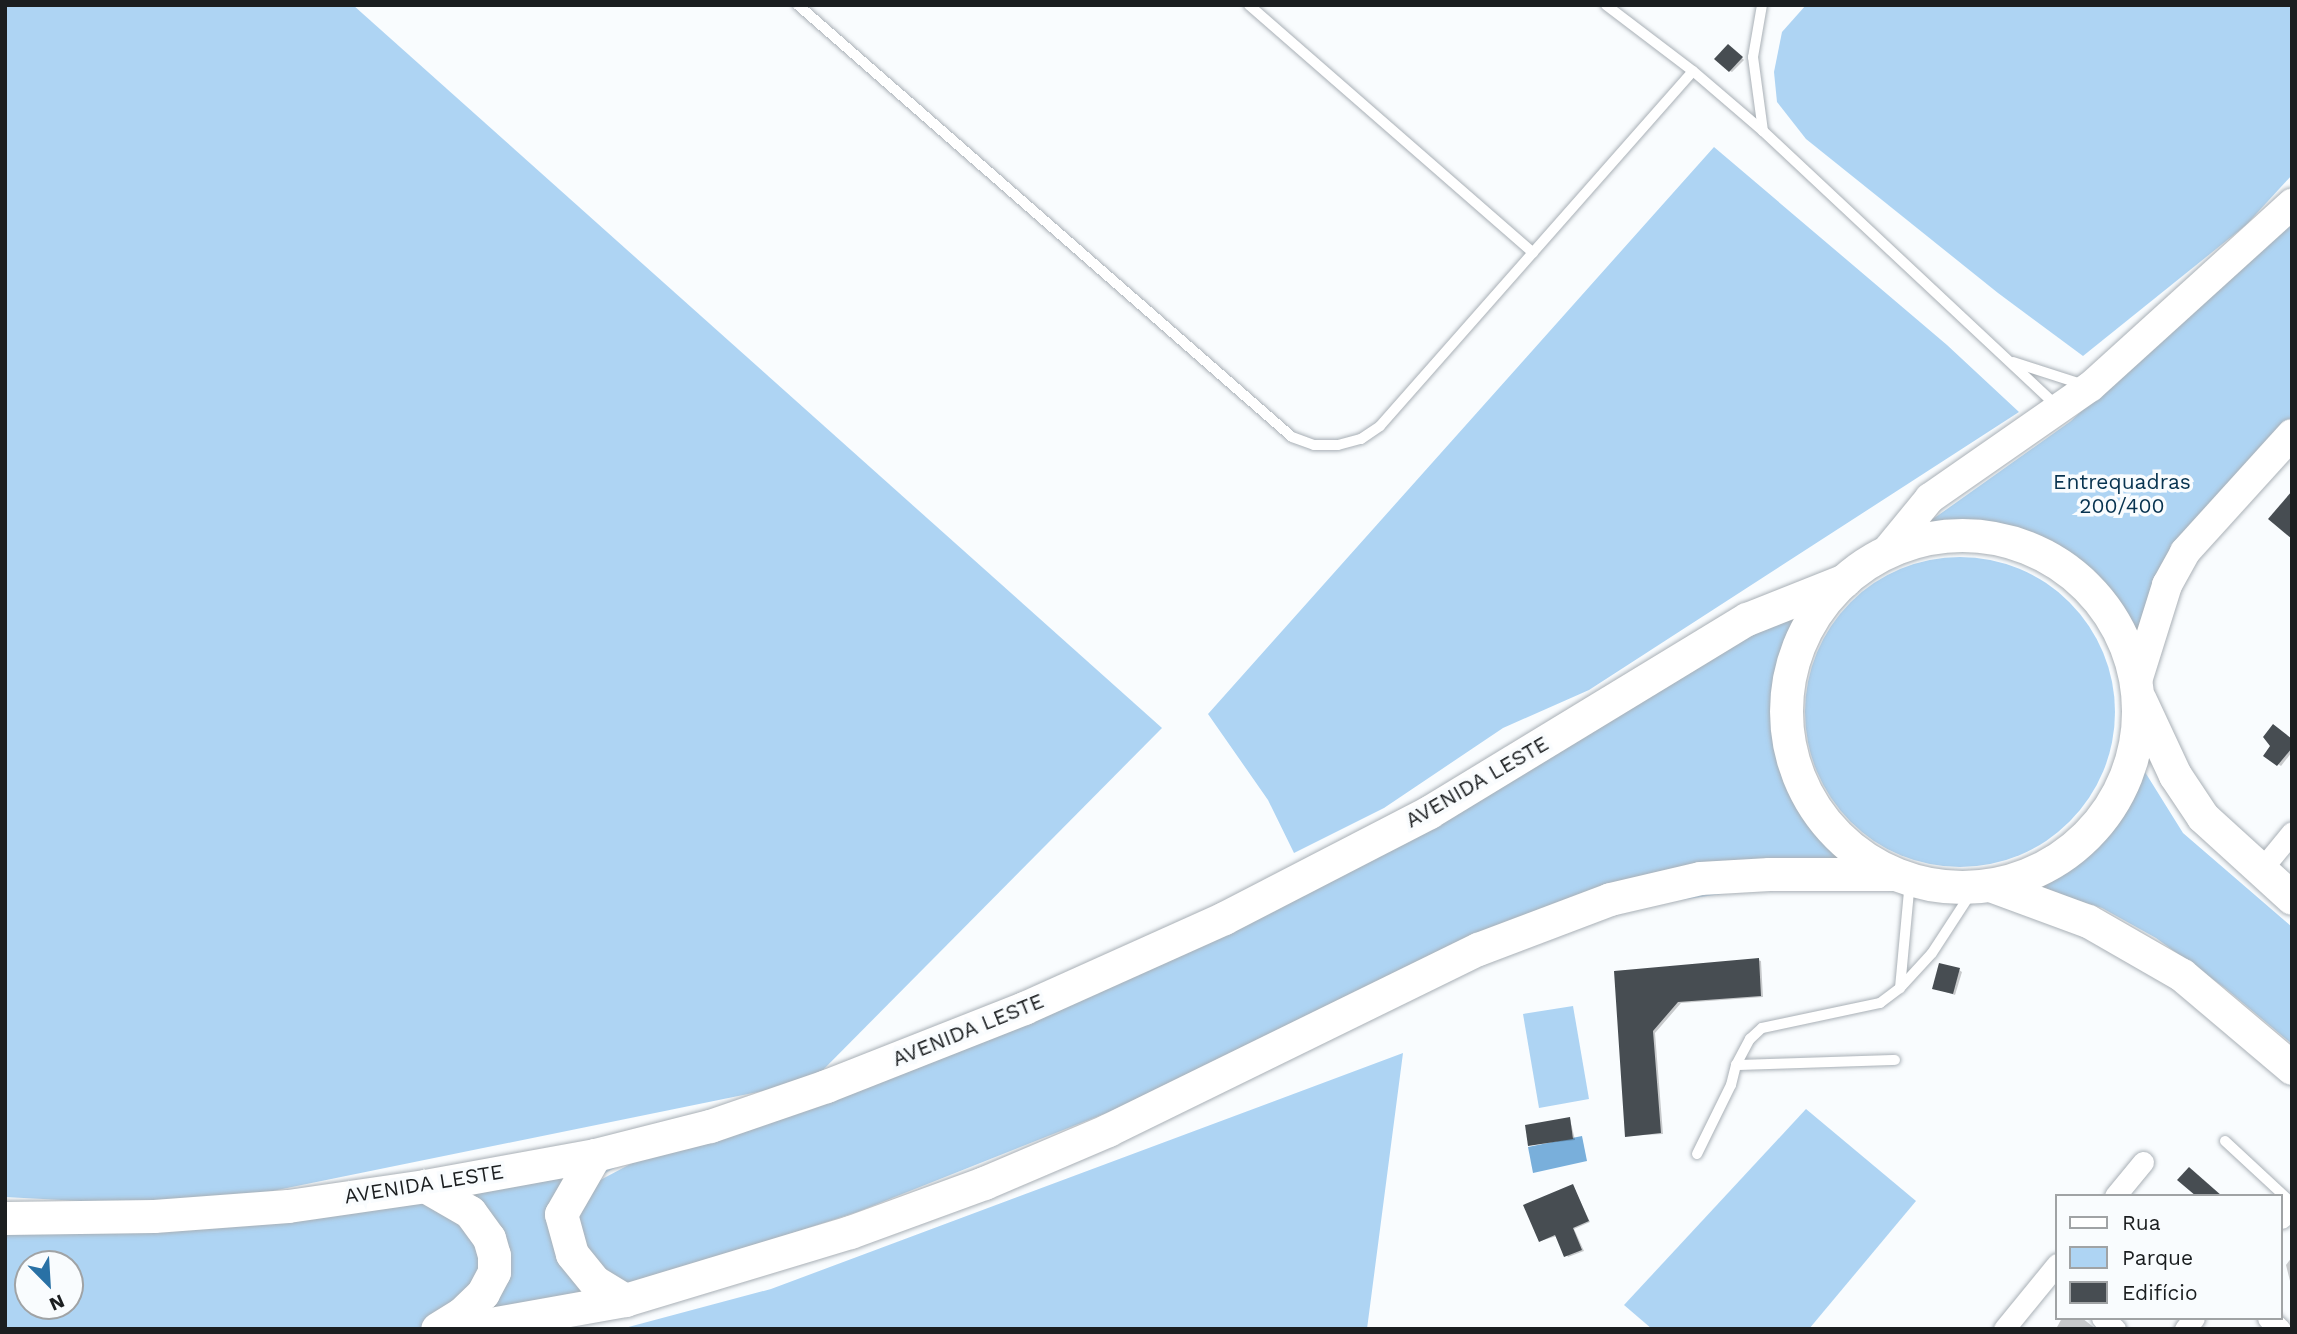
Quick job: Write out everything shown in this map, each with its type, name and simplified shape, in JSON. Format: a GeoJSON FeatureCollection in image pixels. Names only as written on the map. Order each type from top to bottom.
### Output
{"type":"FeatureCollection","features":[{"type":"Feature","properties":{"kind":"main road"},"geometry":{"type":"LineString","coordinates":[[1901,877],[1850,848],[1815,811],[1793,765],[1785,715],[1792,665],[1812,619],[1845,580],[1885,553],[1930,498],[2090,387],[2292,204]]}},
{"type":"Feature","properties":{"kind":"main road"},"geometry":{"type":"LineString","coordinates":[[462,1329],[625,1300],[850,1232],[984,1182],[1108,1130],[1478,949],[1610,900],[1700,878],[1769,874],[1901,877],[1942,887],[1982,886],[2040,869],[2083,839],[2116,799],[2135,750],[2138,689],[2167,585],[2185,552],[2292,434]]}},
{"type":"Feature","properties":{"kind":"main road"},"geometry":{"type":"LineString","coordinates":[[1885,553],[1937,537],[1991,537],[2043,554],[2087,586],[2120,629],[2138,689],[2175,775],[2203,817],[2292,898]]}},
{"type":"Feature","properties":{"kind":"main road","name":"AVENIDA LESTE"},"geometry":{"type":"LineString","coordinates":[[5,1218],[154,1216],[288,1206],[425,1186],[595,1154],[709,1126],[826,1086],[1024,1008],[1224,918],[1429,812],[1747,619],[1845,580]]}},
{"type":"Feature","properties":{"kind":"main road"},"geometry":{"type":"LineString","coordinates":[[1982,886],[2088,921],[2182,975],[2292,1068]]}},
{"type":"Feature","properties":{"kind":"main road"},"geometry":{"type":"LineString","coordinates":[[595,1154],[561,1214],[572,1254],[595,1282],[625,1300]]}},
{"type":"Feature","properties":{"kind":"main road"},"geometry":{"type":"LineString","coordinates":[[425,1186],[470,1212],[489,1238],[494,1255],[494,1272],[483,1293],[461,1314],[437,1329]]}},
{"type":"Feature","properties":{"kind":"street"},"geometry":{"type":"LineString","coordinates":[[2260,871],[2292,832]]}},
{"type":"Feature","properties":{"kind":"street"},"geometry":{"type":"LineString","coordinates":[[2117,1194],[2143,1162]]}},
{"type":"Feature","properties":{"kind":"street"},"geometry":{"type":"LineString","coordinates":[[2004,1329],[2054,1273]]}},
{"type":"Feature","properties":{"kind":"lane"},"geometry":{"type":"LineString","coordinates":[[798,5],[1292,437],[1314,444],[1338,445],[1361,439],[1380,426],[1693,72]]}},
{"type":"Feature","properties":{"kind":"lane"},"geometry":{"type":"LineString","coordinates":[[1249,5],[1533,253]]}},
{"type":"Feature","properties":{"kind":"lane"},"geometry":{"type":"LineString","coordinates":[[1606,5],[1693,72],[1763,131],[2060,409]]}},
{"type":"Feature","properties":{"kind":"lane"},"geometry":{"type":"LineString","coordinates":[[1762,5],[1753,57],[1763,131]]}},
{"type":"Feature","properties":{"kind":"lane"},"geometry":{"type":"LineString","coordinates":[[2011,361],[2090,387]]}},
{"type":"Feature","properties":{"kind":"lane"},"geometry":{"type":"LineString","coordinates":[[1900,988],[1901,877]]}},
{"type":"Feature","properties":{"kind":"lane"},"geometry":{"type":"LineString","coordinates":[[1697,1154],[1750,1039],[1762,1028],[1867,1008],[1880,1003],[1900,988],[1932,953],[1982,886]]}},
{"type":"Feature","properties":{"kind":"lane"},"geometry":{"type":"LineString","coordinates":[[1736,1065],[1895,1060]]}},
{"type":"Feature","properties":{"kind":"lane"},"geometry":{"type":"LineString","coordinates":[[2225,1142],[2280,1194]]}},
{"type":"Feature","properties":{"kind":"green space"},"geometry":{"type":"Polygon","coordinates":[[[5,5],[353,5],[1162,728],[812,1081],[194,1207],[5,1197],[5,5]]]}},
{"type":"Feature","properties":{"kind":"green space"},"geometry":{"type":"Polygon","coordinates":[[[1806,5],[2292,5],[2292,175],[2246,225],[2083,356],[1998,293],[1806,139],[1777,102],[1774,72],[1782,32],[1806,5]]]}},
{"type":"Feature","properties":{"kind":"green space"},"geometry":{"type":"Polygon","coordinates":[[[1714,147],[1947,345],[2019,412],[1589,690],[1503,728],[1384,808],[1294,853],[1268,800],[1208,714],[1714,147]]]}},
{"type":"Feature","properties":{"kind":"green space","name":"Entrequadras 200/400"},"geometry":{"type":"Polygon","coordinates":[[[2292,214],[2292,434],[2189,553],[2137,668],[2110,602],[2055,556],[1981,524],[1902,541],[2071,421],[2292,214]]]}},
{"type":"Feature","properties":{"kind":"green space"},"geometry":{"type":"Polygon","coordinates":[[[1960,557],[1990,560],[2019,569],[2046,584],[2069,603],[2088,626],[2103,653],[2112,682],[2115,712],[2112,742],[2103,771],[2088,798],[2069,821],[2046,840],[2019,855],[1990,864],[1960,867],[1930,864],[1901,855],[1874,840],[1851,821],[1832,798],[1817,771],[1808,742],[1805,712],[1808,682],[1817,653],[1832,626],[1851,603],[1874,584],[1901,569],[1930,560],[1960,557]]]}},
{"type":"Feature","properties":{"kind":"green space"},"geometry":{"type":"Polygon","coordinates":[[[1828,590],[1796,644],[1784,697],[1788,752],[1809,803],[1844,845],[1884,870],[1620,909],[857,1212],[643,1282],[589,1286],[566,1256],[589,1186],[638,1160],[1226,921],[1828,590]]]}},
{"type":"Feature","properties":{"kind":"green space"},"geometry":{"type":"Polygon","coordinates":[[[2140,764],[2183,833],[2292,927],[2292,1044],[2225,988],[2156,938],[2102,908],[2027,884],[2065,866],[2093,842],[2128,801],[2140,764]]]}},
{"type":"Feature","properties":{"kind":"green space"},"geometry":{"type":"Polygon","coordinates":[[[1573,1006],[1589,1099],[1539,1108],[1523,1014],[1573,1006]]]}},
{"type":"Feature","properties":{"kind":"green space"},"geometry":{"type":"Polygon","coordinates":[[[1403,1053],[1367,1329],[621,1329],[771,1289],[1403,1053]]]}},
{"type":"Feature","properties":{"kind":"green space"},"geometry":{"type":"Polygon","coordinates":[[[1806,1109],[1916,1201],[1809,1329],[1652,1329],[1624,1305],[1806,1109]]]}},
{"type":"Feature","properties":{"kind":"green space"},"geometry":{"type":"Polygon","coordinates":[[[631,1159],[587,1183],[562,1216],[587,1290],[465,1323],[490,1297],[466,1215],[423,1201],[631,1159]]]}},
{"type":"Feature","properties":{"kind":"green space"},"geometry":{"type":"Polygon","coordinates":[[[421,1202],[464,1217],[492,1255],[435,1329],[5,1329],[5,1233],[421,1202]]]}},
{"type":"Feature","properties":{"kind":"shaded area"},"geometry":{"type":"Polygon","coordinates":[[[1582,1136],[1587,1161],[1533,1173],[1528,1147],[1582,1136]]]}},
{"type":"Feature","properties":{"kind":"building"},"geometry":{"type":"Polygon","coordinates":[[[1728,44],[1743,57],[1729,72],[1714,59],[1728,44]]]}},
{"type":"Feature","properties":{"kind":"building"},"geometry":{"type":"Polygon","coordinates":[[[2292,491],[2292,539],[2268,519],[2292,491]]]}},
{"type":"Feature","properties":{"kind":"building"},"geometry":{"type":"Polygon","coordinates":[[[2273,724],[2292,739],[2292,748],[2277,766],[2263,756],[2270,746],[2263,737],[2273,724]]]}},
{"type":"Feature","properties":{"kind":"building"},"geometry":{"type":"Polygon","coordinates":[[[1759,958],[1761,996],[1678,1002],[1653,1031],[1661,1133],[1625,1137],[1614,971],[1759,958]]]}},
{"type":"Feature","properties":{"kind":"building"},"geometry":{"type":"Polygon","coordinates":[[[1939,963],[1960,968],[1953,994],[1932,989],[1939,963]]]}},
{"type":"Feature","properties":{"kind":"building"},"geometry":{"type":"Polygon","coordinates":[[[1570,1117],[1573,1139],[1528,1146],[1525,1125],[1570,1117]]]}},
{"type":"Feature","properties":{"kind":"building"},"geometry":{"type":"Polygon","coordinates":[[[2189,1167],[2220,1194],[2194,1194],[2177,1180],[2189,1167]]]}},
{"type":"Feature","properties":{"kind":"building"},"geometry":{"type":"Polygon","coordinates":[[[1573,1184],[1589,1221],[1573,1228],[1582,1250],[1564,1257],[1555,1235],[1539,1242],[1523,1205],[1573,1184]]]}}]}
